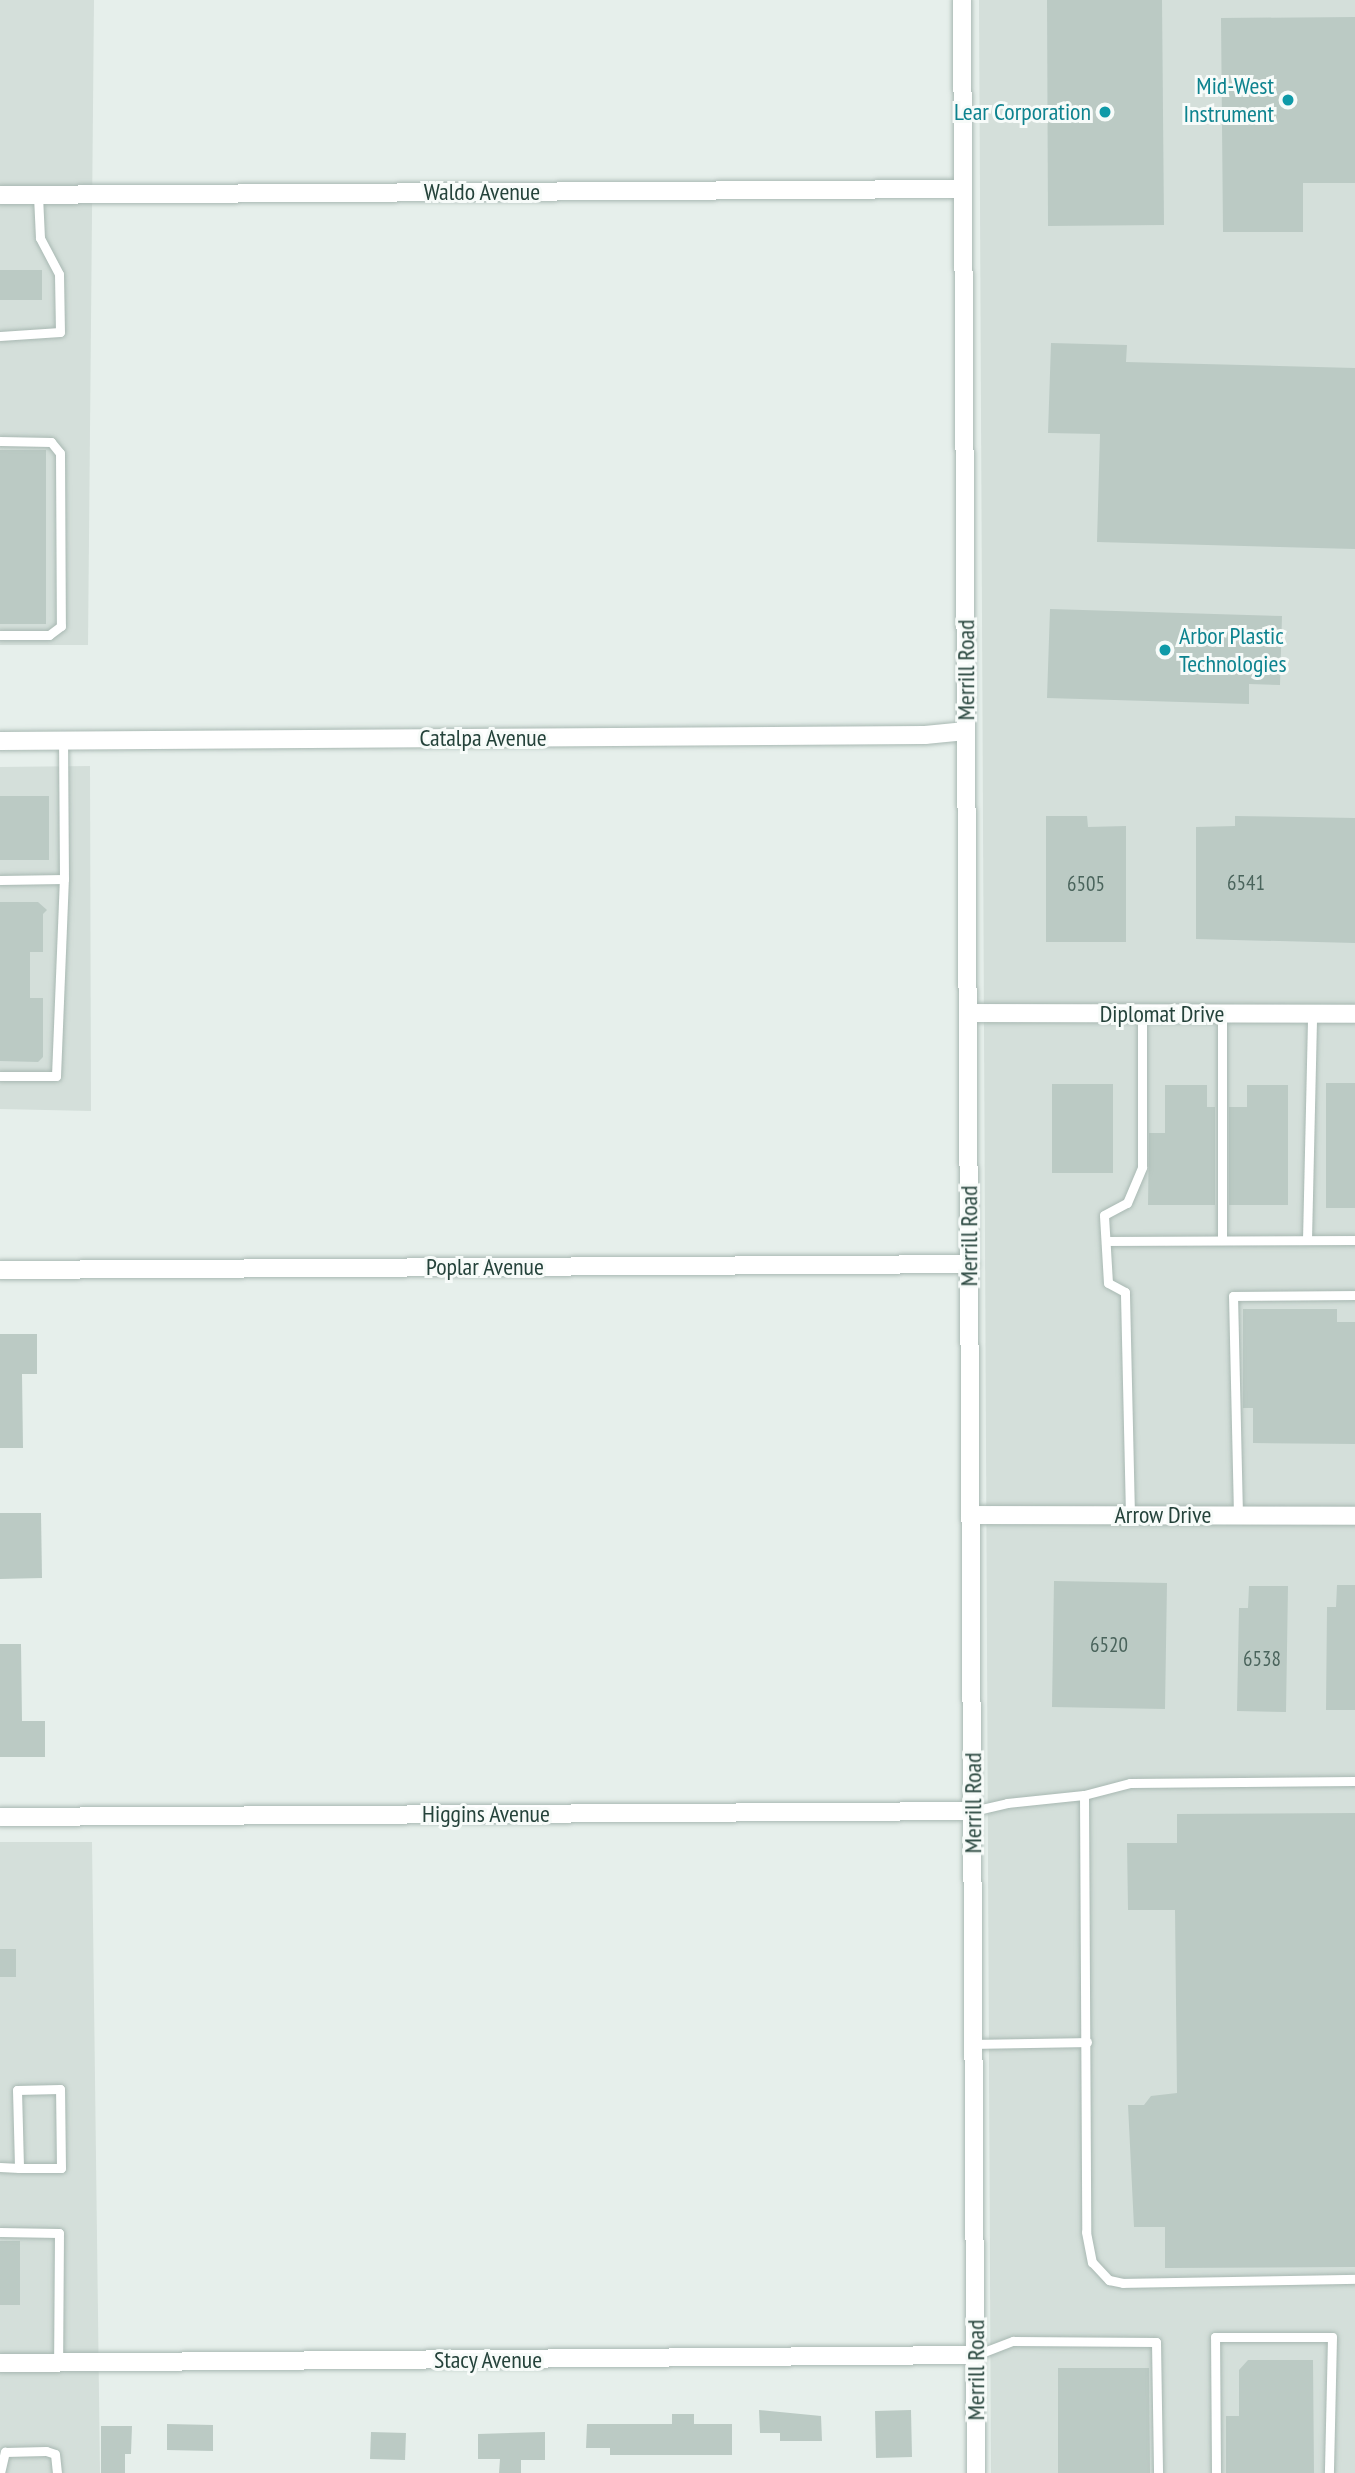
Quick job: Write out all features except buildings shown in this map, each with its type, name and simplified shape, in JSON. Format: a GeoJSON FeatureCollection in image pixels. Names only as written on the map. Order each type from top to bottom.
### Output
{"type":"FeatureCollection","features":[{"type":"Feature","properties":{"kind":"street","name":"Merrill Road"},"geometry":{"type":"LineString","coordinates":[[962,0],[976,2473]]}},
{"type":"Feature","properties":{"kind":"street","name":"Waldo Avenue"},"geometry":{"type":"LineString","coordinates":[[0,195],[964,189]]}},
{"type":"Feature","properties":{"kind":"street","name":"Catalpa Avenue"},"geometry":{"type":"LineString","coordinates":[[0,741],[925,735],[966,731]]}},
{"type":"Feature","properties":{"kind":"street","name":"Diplomat Drive"},"geometry":{"type":"LineString","coordinates":[[968,1013],[1355,1014]]}},
{"type":"Feature","properties":{"kind":"street","name":"Poplar Avenue"},"geometry":{"type":"LineString","coordinates":[[0,1270],[970,1264]]}},
{"type":"Feature","properties":{"kind":"street","name":"Arrow Drive"},"geometry":{"type":"LineString","coordinates":[[971,1515],[1355,1516]]}},
{"type":"Feature","properties":{"kind":"street","name":"Higgins Avenue"},"geometry":{"type":"LineString","coordinates":[[0,1817],[972,1811]]}},
{"type":"Feature","properties":{"kind":"street","name":"Stacy Avenue"},"geometry":{"type":"LineString","coordinates":[[0,2363],[976,2356]]}},
{"type":"Feature","properties":{"kind":"lane"},"geometry":{"type":"LineString","coordinates":[[0,336],[60,332],[59,274],[40,238],[38,195]]}},
{"type":"Feature","properties":{"kind":"lane"},"geometry":{"type":"LineString","coordinates":[[0,441],[51,442],[60,453],[61,626],[49,635],[0,635]]}},
{"type":"Feature","properties":{"kind":"lane"},"geometry":{"type":"LineString","coordinates":[[0,1076],[55,1076],[64,879],[63,741]]}},
{"type":"Feature","properties":{"kind":"lane"},"geometry":{"type":"LineString","coordinates":[[0,880],[64,879]]}},
{"type":"Feature","properties":{"kind":"lane"},"geometry":{"type":"LineString","coordinates":[[1130,1515],[1125,1292],[1108,1283],[1104,1215],[1127,1203],[1142,1167],[1142,1014]]}},
{"type":"Feature","properties":{"kind":"lane"},"geometry":{"type":"LineString","coordinates":[[1222,1014],[1222,1240]]}},
{"type":"Feature","properties":{"kind":"lane"},"geometry":{"type":"LineString","coordinates":[[1307,1240],[1312,1014]]}},
{"type":"Feature","properties":{"kind":"lane"},"geometry":{"type":"LineString","coordinates":[[1106,1241],[1355,1240]]}},
{"type":"Feature","properties":{"kind":"lane"},"geometry":{"type":"LineString","coordinates":[[1237,1516],[1233,1296],[1355,1296]]}},
{"type":"Feature","properties":{"kind":"lane"},"geometry":{"type":"LineString","coordinates":[[972,1811],[1007,1802],[1084,1796],[1130,1783],[1178,1779],[1355,1781]]}},
{"type":"Feature","properties":{"kind":"lane"},"geometry":{"type":"LineString","coordinates":[[1084,1796],[1087,2251],[1100,2272],[1109,2280],[1123,2283],[1355,2279]]}},
{"type":"Feature","properties":{"kind":"lane"},"geometry":{"type":"LineString","coordinates":[[974,2044],[1087,2042]]}},
{"type":"Feature","properties":{"kind":"lane"},"geometry":{"type":"LineString","coordinates":[[0,2167],[19,2168],[61,2168],[60,2089],[17,2090],[19,2168]]}},
{"type":"Feature","properties":{"kind":"lane"},"geometry":{"type":"LineString","coordinates":[[0,2232],[59,2233],[58,2363]]}},
{"type":"Feature","properties":{"kind":"lane"},"geometry":{"type":"LineString","coordinates":[[1216,2473],[1215,2337],[1332,2337],[1329,2473]]}},
{"type":"Feature","properties":{"kind":"lane"},"geometry":{"type":"LineString","coordinates":[[976,2356],[1013,2341],[1157,2342],[1158,2473]]}},
{"type":"Feature","properties":{"kind":"lane"},"geometry":{"type":"LineString","coordinates":[[0,2473],[1,2454],[10,2451],[51,2452],[57,2473]]}},
{"type":"Feature","properties":{"kind":"shaded area"},"geometry":{"type":"Polygon","coordinates":[[[0,0],[94,0],[88,645],[0,645],[0,0]]]}},
{"type":"Feature","properties":{"kind":"shaded area"},"geometry":{"type":"Polygon","coordinates":[[[979,0],[1355,0],[1355,2473],[991,2473],[979,0]]]}},
{"type":"Feature","properties":{"kind":"shaded area"},"geometry":{"type":"Polygon","coordinates":[[[90,766],[91,1111],[0,1109],[0,767],[90,766]]]}},
{"type":"Feature","properties":{"kind":"shaded area"},"geometry":{"type":"Polygon","coordinates":[[[0,1842],[92,1842],[100,2473],[0,2473],[0,1842]]]}},
{"type":"Feature","properties":{"kind":"place","name":"Mid-West Instrument"},"geometry":{"type":"Point","coordinates":[1288,100]}},
{"type":"Feature","properties":{"kind":"place","name":"Lear Corporation"},"geometry":{"type":"Point","coordinates":[1105,112]}},
{"type":"Feature","properties":{"kind":"place","name":"Arbor Plastic Technologies"},"geometry":{"type":"Point","coordinates":[1165,650]}}]}
